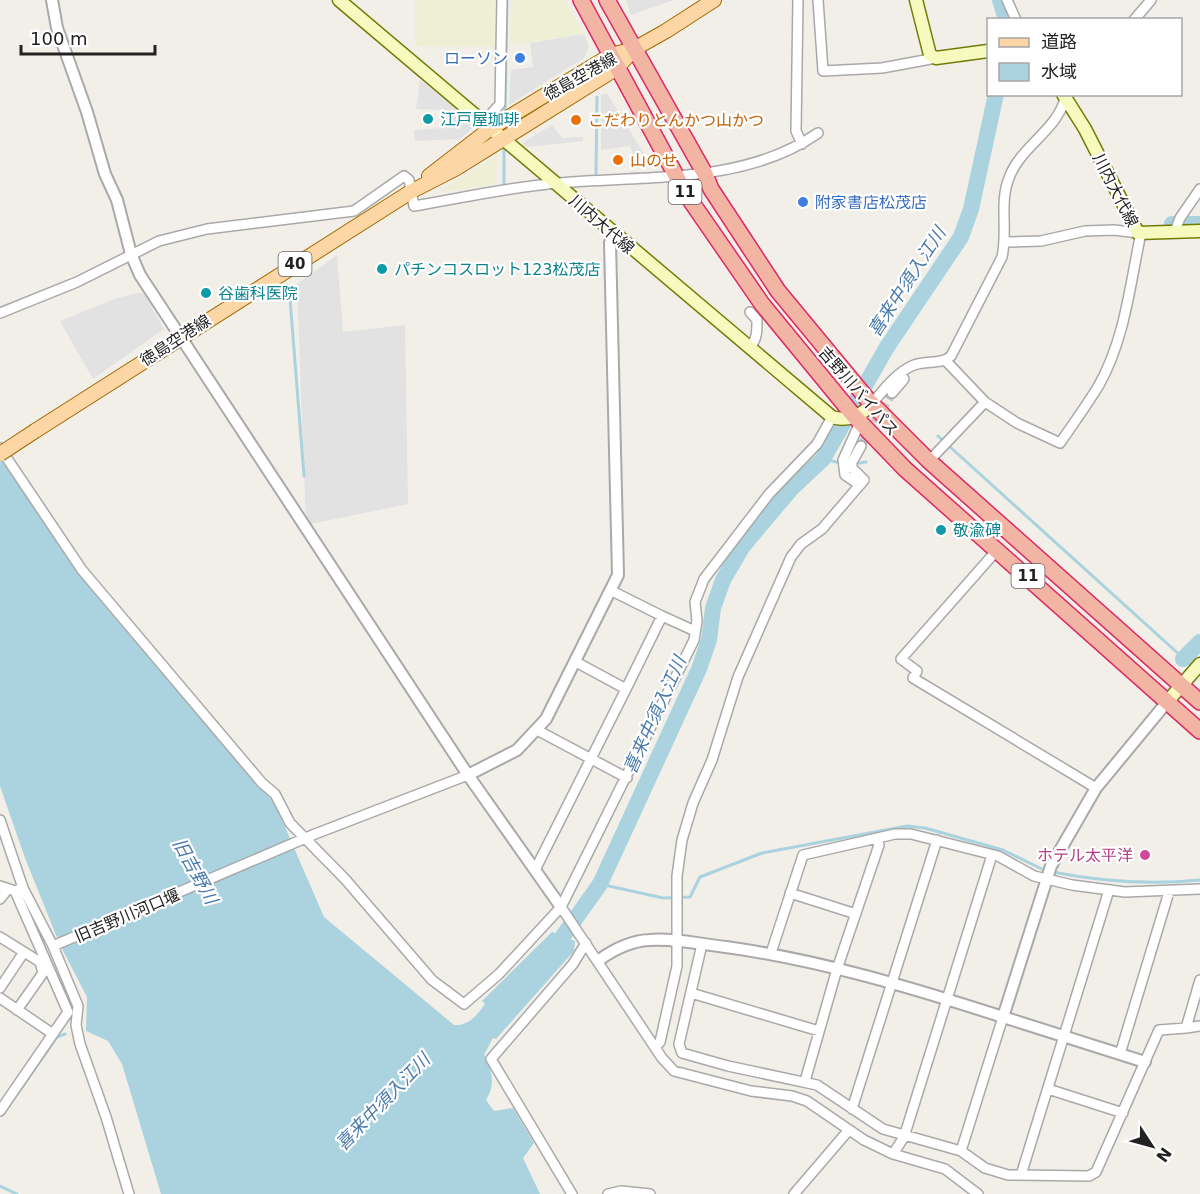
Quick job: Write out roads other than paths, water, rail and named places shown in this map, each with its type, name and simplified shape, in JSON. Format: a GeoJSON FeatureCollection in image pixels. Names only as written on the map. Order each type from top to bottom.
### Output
{"type":"FeatureCollection","features":[{"type":"Feature","properties":{"kind":"highway","name":"吉野川バイパス"},"geometry":{"type":"LineString","coordinates":[[581,0],[674,175],[762,304],[814,368],[863,413],[934,455],[1185,682],[1200,702]]}},
{"type":"Feature","properties":{"kind":"highway","name":"吉野川バイパス"},"geometry":{"type":"LineString","coordinates":[[607,0],[705,174],[711,189],[778,291],[829,355],[863,413],[905,469],[998,549],[1200,731]]}},
{"type":"Feature","properties":{"kind":"main road","name":"川内大代線"},"geometry":{"type":"LineString","coordinates":[[339,0],[556,183],[614,235],[834,418]]}},
{"type":"Feature","properties":{"kind":"main road","name":"徳島空港線"},"geometry":{"type":"LineString","coordinates":[[0,454],[179,337],[412,190],[454,169],[503,138],[614,61],[714,0]]}},
{"type":"Feature","properties":{"kind":"main road"},"geometry":{"type":"LineString","coordinates":[[916,0],[927,51],[936,58],[987,51]]}},
{"type":"Feature","properties":{"kind":"main road","name":"徳島空港線"},"geometry":{"type":"LineString","coordinates":[[412,190],[488,125],[614,61]]}},
{"type":"Feature","properties":{"kind":"main road","name":"川内大代線"},"geometry":{"type":"LineString","coordinates":[[1064,96],[1140,233],[1175,230],[1200,231]]}},
{"type":"Feature","properties":{"kind":"main road"},"geometry":{"type":"LineString","coordinates":[[834,418],[863,413]]}},
{"type":"Feature","properties":{"kind":"main road"},"geometry":{"type":"LineString","coordinates":[[1167,702],[1200,664]]}},
{"type":"Feature","properties":{"kind":"street"},"geometry":{"type":"LineString","coordinates":[[52,0],[57,28],[87,112],[105,174],[117,200],[131,254],[140,275],[468,776],[599,960],[655,1047],[674,1071],[751,1091],[792,1096],[807,1101],[848,1131],[893,1154],[945,1169],[978,1194]]}},
{"type":"Feature","properties":{"kind":"street"},"geometry":{"type":"LineString","coordinates":[[488,125],[500,104],[501,0]]}},
{"type":"Feature","properties":{"kind":"street"},"geometry":{"type":"LineString","coordinates":[[798,0],[796,131],[802,144]]}},
{"type":"Feature","properties":{"kind":"street"},"geometry":{"type":"LineString","coordinates":[[818,0],[822,71],[882,68],[936,58]]}},
{"type":"Feature","properties":{"kind":"street"},"geometry":{"type":"LineString","coordinates":[[1007,0],[1015,18]]}},
{"type":"Feature","properties":{"kind":"street"},"geometry":{"type":"LineString","coordinates":[[1136,18],[1151,0]]}},
{"type":"Feature","properties":{"kind":"street"},"geometry":{"type":"LineString","coordinates":[[847,465],[863,413],[906,369],[925,363],[946,361],[959,343],[964,328],[1002,257],[1006,242],[1004,192],[1009,176],[1061,112],[1064,96]]}},
{"type":"Feature","properties":{"kind":"street"},"geometry":{"type":"LineString","coordinates":[[0,313],[77,282],[159,241],[207,229],[354,211],[404,176],[409,180],[414,206],[556,183],[705,174],[791,151],[818,133]]}},
{"type":"Feature","properties":{"kind":"street"},"geometry":{"type":"LineString","coordinates":[[1175,230],[1180,218],[1200,189]]}},
{"type":"Feature","properties":{"kind":"street"},"geometry":{"type":"LineString","coordinates":[[946,361],[985,402],[1017,423],[1060,443],[1099,384],[1109,361],[1134,282],[1140,233],[1114,230],[1085,231],[1041,241],[1006,242]]}},
{"type":"Feature","properties":{"kind":"street"},"geometry":{"type":"LineString","coordinates":[[468,776],[509,755],[546,719],[618,575],[611,333],[610,243],[614,235]]}},
{"type":"Feature","properties":{"kind":"street"},"geometry":{"type":"LineString","coordinates":[[750,312],[757,320],[756,340],[750,348]]}},
{"type":"Feature","properties":{"kind":"street"},"geometry":{"type":"LineString","coordinates":[[892,393],[899,383],[925,363]]}},
{"type":"Feature","properties":{"kind":"street"},"geometry":{"type":"LineString","coordinates":[[934,455],[985,402]]}},
{"type":"Feature","properties":{"kind":"street"},"geometry":{"type":"LineString","coordinates":[[0,448],[82,570],[262,783],[275,794],[302,841],[345,879],[432,980],[464,1004],[499,974],[563,910],[694,640],[695,602],[704,579],[769,494],[817,444],[834,418]]}},
{"type":"Feature","properties":{"kind":"street"},"geometry":{"type":"LineString","coordinates":[[847,465],[861,446]]}},
{"type":"Feature","properties":{"kind":"street"},"geometry":{"type":"LineString","coordinates":[[655,1047],[660,1042],[677,966],[678,888],[682,840],[693,803],[712,760],[738,677],[769,612],[771,597],[801,544],[822,529],[864,480],[847,465]]}},
{"type":"Feature","properties":{"kind":"street"},"geometry":{"type":"LineString","coordinates":[[998,549],[901,659],[917,672],[913,678],[1096,788]]}},
{"type":"Feature","properties":{"kind":"street"},"geometry":{"type":"LineString","coordinates":[[612,591],[695,631]]}},
{"type":"Feature","properties":{"kind":"street"},"geometry":{"type":"LineString","coordinates":[[535,870],[662,616]]}},
{"type":"Feature","properties":{"kind":"street"},"geometry":{"type":"LineString","coordinates":[[576,662],[626,689]]}},
{"type":"Feature","properties":{"kind":"street"},"geometry":{"type":"LineString","coordinates":[[961,1151],[1049,873],[1096,788],[1167,702]]}},
{"type":"Feature","properties":{"kind":"street"},"geometry":{"type":"LineString","coordinates":[[537,730],[591,761],[627,778]]}},
{"type":"Feature","properties":{"kind":"street","name":"旧吉野川河口堰"},"geometry":{"type":"LineString","coordinates":[[54,946],[302,841],[468,776]]}},
{"type":"Feature","properties":{"kind":"street"},"geometry":{"type":"LineString","coordinates":[[0,820],[11,888],[68,1012],[1,1107]]}},
{"type":"Feature","properties":{"kind":"street"},"geometry":{"type":"LineString","coordinates":[[771,953],[803,855],[877,840],[895,834],[911,834],[937,840],[1109,890],[1169,892],[1200,889]]}},
{"type":"Feature","properties":{"kind":"street"},"geometry":{"type":"LineString","coordinates":[[805,1081],[837,969],[879,844],[877,840]]}},
{"type":"Feature","properties":{"kind":"street"},"geometry":{"type":"LineString","coordinates":[[852,1108],[937,840]]}},
{"type":"Feature","properties":{"kind":"street"},"geometry":{"type":"LineString","coordinates":[[893,1154],[904,1137],[992,855]]}},
{"type":"Feature","properties":{"kind":"street"},"geometry":{"type":"LineString","coordinates":[[0,899],[11,888]]}},
{"type":"Feature","properties":{"kind":"street"},"geometry":{"type":"LineString","coordinates":[[11,888],[54,946],[78,1006],[76,1025],[80,1044],[106,1117],[129,1194]]}},
{"type":"Feature","properties":{"kind":"street"},"geometry":{"type":"LineString","coordinates":[[1021,1175],[1109,890]]}},
{"type":"Feature","properties":{"kind":"street"},"geometry":{"type":"LineString","coordinates":[[1120,1054],[1169,892]]}},
{"type":"Feature","properties":{"kind":"street"},"geometry":{"type":"LineString","coordinates":[[790,893],[856,914]]}},
{"type":"Feature","properties":{"kind":"street"},"geometry":{"type":"LineString","coordinates":[[0,937],[40,962],[43,973],[17,1010]]}},
{"type":"Feature","properties":{"kind":"street"},"geometry":{"type":"LineString","coordinates":[[599,960],[627,944],[647,940],[676,940],[771,953],[947,999],[1145,1062]]}},
{"type":"Feature","properties":{"kind":"street"},"geometry":{"type":"LineString","coordinates":[[572,1194],[491,1059],[573,964],[585,941]]}},
{"type":"Feature","properties":{"kind":"street"},"geometry":{"type":"LineString","coordinates":[[702,944],[679,1044],[682,1053],[728,1066],[817,1085],[883,1129],[904,1137],[961,1151],[985,1168],[1008,1175],[1089,1176],[1096,1172],[1159,1030],[1200,1026]]}},
{"type":"Feature","properties":{"kind":"street"},"geometry":{"type":"LineString","coordinates":[[0,988],[24,952]]}},
{"type":"Feature","properties":{"kind":"street"},"geometry":{"type":"LineString","coordinates":[[1186,1028],[1200,980]]}},
{"type":"Feature","properties":{"kind":"street"},"geometry":{"type":"LineString","coordinates":[[692,993],[819,1031]]}},
{"type":"Feature","properties":{"kind":"street"},"geometry":{"type":"LineString","coordinates":[[0,998],[53,1034]]}},
{"type":"Feature","properties":{"kind":"street"},"geometry":{"type":"LineString","coordinates":[[1048,1089],[1123,1113]]}},
{"type":"Feature","properties":{"kind":"street"},"geometry":{"type":"LineString","coordinates":[[794,1194],[848,1131]]}},
{"type":"Feature","properties":{"kind":"street"},"geometry":{"type":"LineString","coordinates":[[608,1194],[621,1191],[650,1194]]}},
{"type":"Feature","properties":{"kind":"water","name":"旧吉野川"},"geometry":{"type":"Polygon","coordinates":[[[0,459],[90,588],[275,804],[324,917],[454,1025],[464,1024],[476,1016],[485,1004],[482,1001],[552,932],[575,941],[574,951],[496,1039],[493,1038],[484,1055],[492,1077],[491,1088],[486,1100],[494,1111],[513,1108],[534,1143],[523,1158],[540,1194],[161,1194],[122,1064],[108,1041],[86,1031],[87,997],[60,945],[25,858],[0,786],[0,459]]]}},
{"type":"Feature","properties":{"kind":"waterway"},"geometry":{"type":"LineString","coordinates":[[505,111],[507,0]]}},
{"type":"Feature","properties":{"kind":"waterway","name":"喜来中須入江川"},"geometry":{"type":"LineString","coordinates":[[1000,0],[1005,18]]}},
{"type":"Feature","properties":{"kind":"waterway","name":"喜来中須入江川"},"geometry":{"type":"LineString","coordinates":[[551,953],[600,884],[699,669],[709,640],[713,608],[723,580],[743,546],[791,489],[823,459],[887,347],[961,237],[971,209],[996,96]]}},
{"type":"Feature","properties":{"kind":"waterway"},"geometry":{"type":"LineString","coordinates":[[596,174],[597,97]]}},
{"type":"Feature","properties":{"kind":"waterway"},"geometry":{"type":"LineString","coordinates":[[504,149],[504,184]]}},
{"type":"Feature","properties":{"kind":"waterway"},"geometry":{"type":"LineString","coordinates":[[1172,224],[1200,224]]}},
{"type":"Feature","properties":{"kind":"waterway"},"geometry":{"type":"LineString","coordinates":[[289,286],[304,476]]}},
{"type":"Feature","properties":{"kind":"waterway"},"geometry":{"type":"LineString","coordinates":[[938,436],[1192,666]]}},
{"type":"Feature","properties":{"kind":"waterway"},"geometry":{"type":"LineString","coordinates":[[823,459],[841,463]]}},
{"type":"Feature","properties":{"kind":"waterway"},"geometry":{"type":"LineString","coordinates":[[853,464],[866,462]]}},
{"type":"Feature","properties":{"kind":"waterway"},"geometry":{"type":"LineString","coordinates":[[1183,659],[1200,642]]}},
{"type":"Feature","properties":{"kind":"waterway"},"geometry":{"type":"LineString","coordinates":[[600,884],[663,898],[690,897],[700,877],[762,853],[907,826],[925,828],[1003,850],[1046,871]]}},
{"type":"Feature","properties":{"kind":"waterway"},"geometry":{"type":"LineString","coordinates":[[1053,872],[1126,882],[1200,880]]}},
{"type":"Feature","properties":{"kind":"waterway"},"geometry":{"type":"LineString","coordinates":[[18,1093],[57,1037],[65,1034]]}},
{"type":"Feature","properties":{"kind":"waterway"},"geometry":{"type":"LineString","coordinates":[[0,1186],[17,1194]]}},
{"type":"Feature","properties":{"kind":"tunnel"},"geometry":{"type":"LineString","coordinates":[[861,446],[892,393]]}},
{"type":"Feature","properties":{"kind":"place","name":"ローソン"},"geometry":{"type":"Point","coordinates":[520,58]}},
{"type":"Feature","properties":{"kind":"place","name":"江戸屋珈琲"},"geometry":{"type":"Point","coordinates":[428,119]}},
{"type":"Feature","properties":{"kind":"place","name":"こだわりとんかつ山かつ"},"geometry":{"type":"Point","coordinates":[576,120]}},
{"type":"Feature","properties":{"kind":"place","name":"山のせ"},"geometry":{"type":"Point","coordinates":[618,160]}},
{"type":"Feature","properties":{"kind":"place","name":"附家書店松茂店"},"geometry":{"type":"Point","coordinates":[803,202]}},
{"type":"Feature","properties":{"kind":"place","name":"パチンコスロット123松茂店"},"geometry":{"type":"Point","coordinates":[382,269]}},
{"type":"Feature","properties":{"kind":"place","name":"谷歯科医院"},"geometry":{"type":"Point","coordinates":[206,293]}},
{"type":"Feature","properties":{"kind":"place","name":"敬渝碑"},"geometry":{"type":"Point","coordinates":[941,530]}},
{"type":"Feature","properties":{"kind":"place","name":"ホテル太平洋"},"geometry":{"type":"Point","coordinates":[1145,855]}}]}
